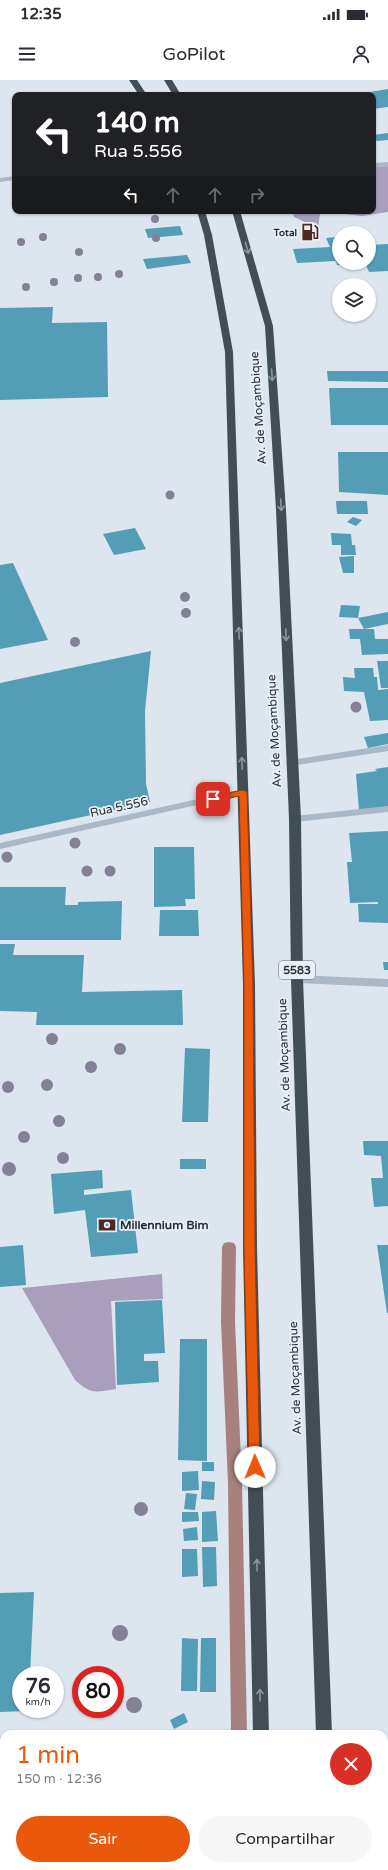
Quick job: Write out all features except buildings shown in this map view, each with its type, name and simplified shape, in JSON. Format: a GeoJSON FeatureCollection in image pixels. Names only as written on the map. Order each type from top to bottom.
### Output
{"type":"FeatureCollection","features":[{"type":"Feature","properties":{"kind":"highway"},"geometry":{"type":"LineString","coordinates":[[133,80],[141,92]]}},
{"type":"Feature","properties":{"kind":"highway"},"geometry":{"type":"LineString","coordinates":[[168,80],[175,92]]}},
{"type":"Feature","properties":{"kind":"highway","name":"Av. de Moçambique"},"geometry":{"type":"LineString","coordinates":[[202,214],[208,235],[229,352],[249,985],[250,1247],[261,1730]]}},
{"type":"Feature","properties":{"kind":"highway","name":"Av. de Moçambique"},"geometry":{"type":"LineString","coordinates":[[237,214],[269,326],[281,510],[291,763],[295,819],[297,979],[324,1730]]}},
{"type":"Feature","properties":{"kind":"street"},"geometry":{"type":"LineString","coordinates":[[376,165],[388,164]]}},
{"type":"Feature","properties":{"kind":"street"},"geometry":{"type":"LineString","coordinates":[[0,180],[12,178]]}},
{"type":"Feature","properties":{"kind":"street"},"geometry":{"type":"LineString","coordinates":[[291,763],[388,748]]}},
{"type":"Feature","properties":{"kind":"street","name":"Rua 5.556"},"geometry":{"type":"LineString","coordinates":[[0,846],[243,792]]}},
{"type":"Feature","properties":{"kind":"street"},"geometry":{"type":"LineString","coordinates":[[295,819],[388,809]]}},
{"type":"Feature","properties":{"kind":"street"},"geometry":{"type":"LineString","coordinates":[[297,979],[388,983]]}},
{"type":"Feature","properties":{"kind":"shaded area"},"geometry":{"type":"Polygon","coordinates":[[[388,166],[388,212],[376,214],[376,167],[388,166]]]}},
{"type":"Feature","properties":{"kind":"shaded area"},"geometry":{"type":"Polygon","coordinates":[[[294,214],[320,214],[318,228],[294,217],[294,214]]]}},
{"type":"Feature","properties":{"kind":"shaded area"},"geometry":{"type":"Polygon","coordinates":[[[344,214],[375,214],[362,216],[344,214]]]}},
{"type":"Feature","properties":{"kind":"shaded area"},"geometry":{"type":"Polygon","coordinates":[[[162,1274],[163,1299],[111,1301],[116,1389],[103,1391],[90,1390],[75,1380],[22,1288],[162,1274]]]}},
{"type":"Feature","properties":{"kind":"waterway"},"geometry":{"type":"LineString","coordinates":[[229,1247],[228,1322],[235,1483],[239,1730]]}},
{"type":"Feature","properties":{"kind":"place","name":"Total"},"geometry":{"type":"Point","coordinates":[310,232]}},
{"type":"Feature","properties":{"kind":"place","name":"Millennium Bim"},"geometry":{"type":"Point","coordinates":[107,1225]}},
{"type":"Feature","properties":{"kind":"route"},"geometry":{"type":"LineString","coordinates":[[213,799],[243,792],[249,985],[250,1247],[255,1467]]}}]}
